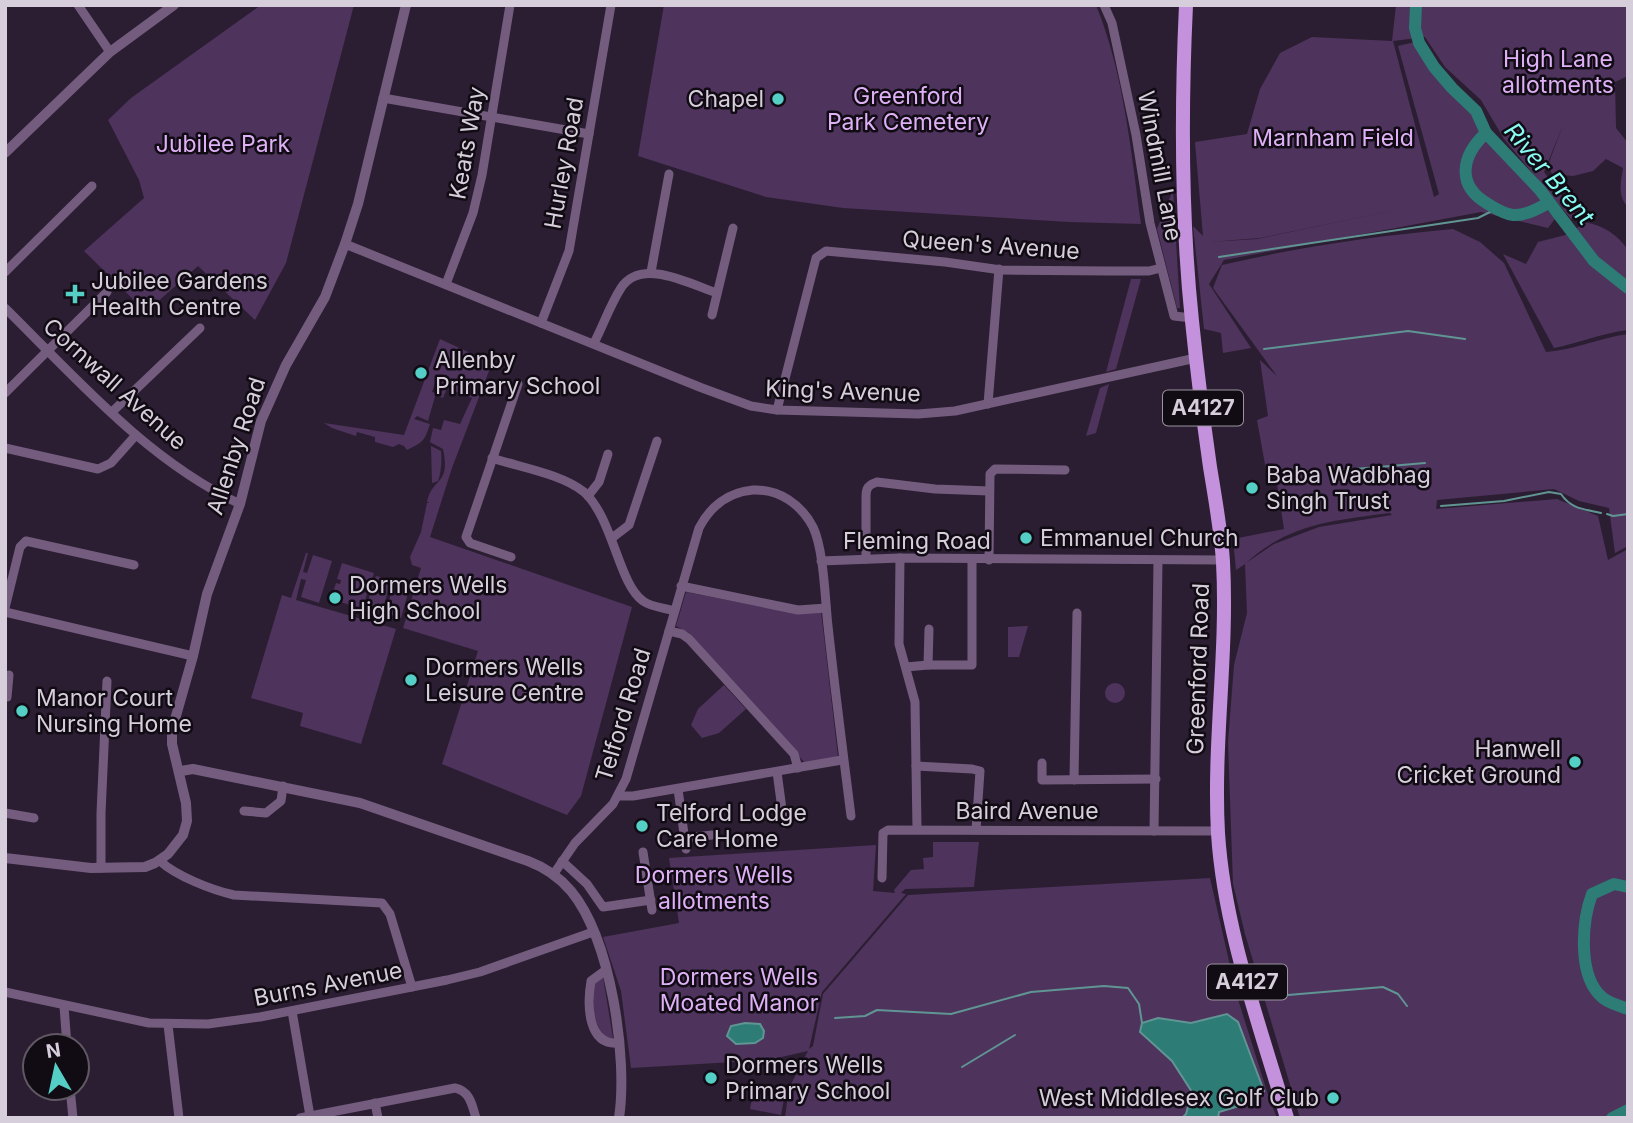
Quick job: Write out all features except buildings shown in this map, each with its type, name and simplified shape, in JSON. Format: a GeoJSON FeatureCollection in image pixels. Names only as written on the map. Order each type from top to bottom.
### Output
{"type":"FeatureCollection","features":[{"type":"Feature","properties":{"kind":"main road","name":"Greenford Road"},"geometry":{"type":"LineString","coordinates":[[1186,5],[1183,76],[1184,211],[1196,358],[1223,560],[1225,633],[1218,767],[1218,831],[1223,884],[1240,956],[1287,1118]]}},
{"type":"Feature","properties":{"kind":"street"},"geometry":{"type":"LineString","coordinates":[[78,5],[110,52]]}},
{"type":"Feature","properties":{"kind":"street"},"geometry":{"type":"LineString","coordinates":[[5,153],[110,52],[174,5]]}},
{"type":"Feature","properties":{"kind":"street","name":"Allenby Road"},"geometry":{"type":"LineString","coordinates":[[160,861],[178,843],[186,826],[186,803],[181,771],[172,744],[172,730],[211,581],[240,504],[261,421],[286,365],[325,297],[345,244],[358,204],[406,5]]}},
{"type":"Feature","properties":{"kind":"street","name":"Keats Way"},"geometry":{"type":"LineString","coordinates":[[446,284],[474,213],[510,5]]}},
{"type":"Feature","properties":{"kind":"street","name":"Hurley Road"},"geometry":{"type":"LineString","coordinates":[[541,323],[569,251],[611,5]]}},
{"type":"Feature","properties":{"kind":"street","name":"Windmill Lane"},"geometry":{"type":"LineString","coordinates":[[1104,5],[1112,23],[1136,135],[1150,223],[1174,316],[1192,318]]}},
{"type":"Feature","properties":{"kind":"street"},"geometry":{"type":"LineString","coordinates":[[383,98],[589,134]]}},
{"type":"Feature","properties":{"kind":"street"},"geometry":{"type":"LineString","coordinates":[[651,272],[668,174]]}},
{"type":"Feature","properties":{"kind":"street"},"geometry":{"type":"LineString","coordinates":[[5,272],[92,186]]}},
{"type":"Feature","properties":{"kind":"street"},"geometry":{"type":"LineString","coordinates":[[712,315],[733,228]]}},
{"type":"Feature","properties":{"kind":"street","name":"King's Avenue"},"geometry":{"type":"LineString","coordinates":[[345,244],[728,398],[751,406],[777,410],[918,414],[955,411],[1196,358]]}},
{"type":"Feature","properties":{"kind":"street","name":"Queen's Avenue"},"geometry":{"type":"LineString","coordinates":[[777,410],[818,254],[832,251],[999,270],[1149,271],[1161,268]]}},
{"type":"Feature","properties":{"kind":"street"},"geometry":{"type":"LineString","coordinates":[[988,404],[999,270]]}},
{"type":"Feature","properties":{"kind":"street"},"geometry":{"type":"LineString","coordinates":[[594,344],[622,287],[634,275],[651,272],[717,293]]}},
{"type":"Feature","properties":{"kind":"street"},"geometry":{"type":"LineString","coordinates":[[5,393],[107,292]]}},
{"type":"Feature","properties":{"kind":"street","name":"Cornwall Avenue"},"geometry":{"type":"LineString","coordinates":[[5,309],[136,435],[181,470],[240,504]]}},
{"type":"Feature","properties":{"kind":"street"},"geometry":{"type":"LineString","coordinates":[[112,412],[200,328]]}},
{"type":"Feature","properties":{"kind":"street"},"geometry":{"type":"LineString","coordinates":[[511,557],[470,543],[466,537],[518,384]]}},
{"type":"Feature","properties":{"kind":"street"},"geometry":{"type":"LineString","coordinates":[[5,448],[98,469],[111,463],[136,435]]}},
{"type":"Feature","properties":{"kind":"street"},"geometry":{"type":"LineString","coordinates":[[612,538],[629,526],[657,441]]}},
{"type":"Feature","properties":{"kind":"street"},"geometry":{"type":"LineString","coordinates":[[588,496],[598,482],[608,454]]}},
{"type":"Feature","properties":{"kind":"street"},"geometry":{"type":"LineString","coordinates":[[492,458],[565,481],[588,496],[612,538],[628,580],[638,597],[645,603],[674,611]]}},
{"type":"Feature","properties":{"kind":"street"},"geometry":{"type":"LineString","coordinates":[[989,560],[990,474],[995,469],[1065,470]]}},
{"type":"Feature","properties":{"kind":"street"},"geometry":{"type":"LineString","coordinates":[[866,559],[866,489],[870,484],[877,482],[935,489],[989,491]]}},
{"type":"Feature","properties":{"kind":"street","name":"Telford Road"},"geometry":{"type":"LineString","coordinates":[[553,874],[575,843],[619,796],[695,536],[706,515],[727,497],[747,491],[774,492],[797,506],[815,532],[821,561],[842,760],[851,816]]}},
{"type":"Feature","properties":{"kind":"street"},"geometry":{"type":"LineString","coordinates":[[134,565],[26,541],[20,547],[5,610],[193,656]]}},
{"type":"Feature","properties":{"kind":"street"},"geometry":{"type":"LineString","coordinates":[[900,558],[899,644],[915,702],[917,829]]}},
{"type":"Feature","properties":{"kind":"street","name":"Fleming Road"},"geometry":{"type":"LineString","coordinates":[[821,561],[900,558],[1223,560]]}},
{"type":"Feature","properties":{"kind":"street"},"geometry":{"type":"LineString","coordinates":[[906,667],[972,665],[972,560]]}},
{"type":"Feature","properties":{"kind":"street"},"geometry":{"type":"LineString","coordinates":[[1154,831],[1158,561]]}},
{"type":"Feature","properties":{"kind":"street"},"geometry":{"type":"LineString","coordinates":[[681,586],[792,610],[826,608]]}},
{"type":"Feature","properties":{"kind":"street"},"geometry":{"type":"LineString","coordinates":[[1074,780],[1077,613]]}},
{"type":"Feature","properties":{"kind":"street"},"geometry":{"type":"LineString","coordinates":[[928,665],[929,629]]}},
{"type":"Feature","properties":{"kind":"street"},"geometry":{"type":"LineString","coordinates":[[669,631],[689,639],[794,754],[798,768]]}},
{"type":"Feature","properties":{"kind":"street"},"geometry":{"type":"LineString","coordinates":[[5,697],[9,675]]}},
{"type":"Feature","properties":{"kind":"street"},"geometry":{"type":"LineString","coordinates":[[101,868],[107,681]]}},
{"type":"Feature","properties":{"kind":"street"},"geometry":{"type":"LineString","coordinates":[[619,796],[678,789],[842,760]]}},
{"type":"Feature","properties":{"kind":"street"},"geometry":{"type":"LineString","coordinates":[[1042,763],[1042,780],[1156,779]]}},
{"type":"Feature","properties":{"kind":"street"},"geometry":{"type":"LineString","coordinates":[[916,766],[979,771],[976,830]]}},
{"type":"Feature","properties":{"kind":"street"},"geometry":{"type":"LineString","coordinates":[[181,771],[193,769],[283,786],[392,812],[528,861],[553,874],[572,892],[585,912],[606,970],[620,1043],[622,1096],[619,1118]]}},
{"type":"Feature","properties":{"kind":"street"},"geometry":{"type":"LineString","coordinates":[[777,772],[783,824]]}},
{"type":"Feature","properties":{"kind":"street"},"geometry":{"type":"LineString","coordinates":[[244,811],[266,813],[281,801],[283,786]]}},
{"type":"Feature","properties":{"kind":"street"},"geometry":{"type":"LineString","coordinates":[[678,789],[686,849]]}},
{"type":"Feature","properties":{"kind":"street"},"geometry":{"type":"LineString","coordinates":[[5,813],[34,818]]}},
{"type":"Feature","properties":{"kind":"street","name":"Baird Avenue"},"geometry":{"type":"LineString","coordinates":[[882,878],[883,833],[887,830],[1218,831]]}},
{"type":"Feature","properties":{"kind":"street"},"geometry":{"type":"LineString","coordinates":[[685,838],[712,835]]}},
{"type":"Feature","properties":{"kind":"street"},"geometry":{"type":"LineString","coordinates":[[643,852],[652,910]]}},
{"type":"Feature","properties":{"kind":"street"},"geometry":{"type":"LineString","coordinates":[[5,858],[101,868],[145,867],[160,861],[173,871],[220,892],[234,895],[378,902],[384,904],[390,914],[412,988]]}},
{"type":"Feature","properties":{"kind":"street"},"geometry":{"type":"LineString","coordinates":[[562,861],[587,884],[603,907]]}},
{"type":"Feature","properties":{"kind":"street"},"geometry":{"type":"LineString","coordinates":[[585,912],[650,900]]}},
{"type":"Feature","properties":{"kind":"street","name":"Burns Avenue"},"geometry":{"type":"LineString","coordinates":[[5,992],[135,1021],[168,1025],[226,1023],[412,988],[480,972],[593,932]]}},
{"type":"Feature","properties":{"kind":"street"},"geometry":{"type":"LineString","coordinates":[[606,970],[591,981],[590,1013],[600,1038],[607,1044],[620,1043]]}},
{"type":"Feature","properties":{"kind":"street"},"geometry":{"type":"LineString","coordinates":[[64,1006],[66,1032]]}},
{"type":"Feature","properties":{"kind":"street"},"geometry":{"type":"LineString","coordinates":[[292,1011],[305,1117],[451,1088],[462,1090],[469,1099],[476,1118]]}},
{"type":"Feature","properties":{"kind":"street"},"geometry":{"type":"LineString","coordinates":[[168,1025],[179,1118]]}},
{"type":"Feature","properties":{"kind":"street"},"geometry":{"type":"LineString","coordinates":[[375,1103],[378,1118]]}},
{"type":"Feature","properties":{"kind":"green space","name":"Jubilee Park"},"geometry":{"type":"Polygon","coordinates":[[[261,5],[354,5],[286,263],[255,320],[198,266],[146,312],[84,251],[144,198],[139,180],[108,120],[131,98],[261,5]]]}},
{"type":"Feature","properties":{"kind":"green space","name":"Greenford Park Cemetery"},"geometry":{"type":"Polygon","coordinates":[[[664,5],[1096,5],[1106,31],[1120,85],[1141,224],[843,208],[766,197],[638,156],[664,5]]]}},
{"type":"Feature","properties":{"kind":"green space"},"geometry":{"type":"Polygon","coordinates":[[[1396,5],[1628,5],[1628,76],[1615,82],[1616,128],[1628,143],[1628,207],[1621,193],[1623,168],[1606,159],[1593,171],[1573,176],[1552,174],[1548,165],[1563,125],[1544,172],[1576,215],[1571,219],[1504,139],[1481,100],[1445,67],[1425,37],[1393,41],[1434,197],[1439,194],[1398,46],[1415,42],[1440,81],[1475,112],[1486,133],[1540,190],[1546,203],[1543,205],[1555,219],[1548,228],[1481,212],[1224,260],[1209,284],[1251,348],[1223,353],[1221,333],[1204,329],[1193,226],[1203,236],[1195,142],[1247,134],[1260,89],[1280,53],[1312,37],[1392,41],[1396,5]],[[1414,206],[1260,238],[1209,242],[1257,239],[1414,206]]]}},
{"type":"Feature","properties":{"kind":"green space"},"geometry":{"type":"Polygon","coordinates":[[[1173,190],[1180,308],[1177,308],[1157,229],[1173,190]]]}},
{"type":"Feature","properties":{"kind":"green space"},"geometry":{"type":"Polygon","coordinates":[[[1585,222],[1610,232],[1628,250],[1628,330],[1554,348],[1503,254],[1526,264],[1538,242],[1569,234],[1585,222]]]}},
{"type":"Feature","properties":{"kind":"green space"},"geometry":{"type":"Polygon","coordinates":[[[1453,229],[1480,242],[1504,263],[1546,352],[1628,334],[1628,546],[1615,553],[1609,508],[1579,501],[1554,489],[1437,500],[1436,509],[1557,499],[1598,516],[1608,560],[1628,549],[1628,1118],[1300,1118],[1245,934],[1233,884],[1228,742],[1234,665],[1247,613],[1245,564],[1236,570],[1233,539],[1284,529],[1275,471],[1266,470],[1257,420],[1268,416],[1260,360],[1277,376],[1213,288],[1222,265],[1308,248],[1453,229]],[[1390,513],[1350,518],[1313,526],[1278,540],[1246,563],[1274,544],[1319,527],[1392,515],[1390,513]]]}},
{"type":"Feature","properties":{"kind":"green space"},"geometry":{"type":"Polygon","coordinates":[[[1131,279],[1141,279],[1116,369],[1106,372],[1131,279]]]}},
{"type":"Feature","properties":{"kind":"green space"},"geometry":{"type":"Polygon","coordinates":[[[440,339],[492,363],[452,468],[430,537],[632,607],[581,796],[567,815],[442,764],[478,651],[403,628],[421,568],[412,565],[410,557],[421,532],[427,503],[430,503],[427,502],[429,494],[445,469],[443,449],[430,442],[433,428],[441,430],[444,420],[460,424],[472,398],[447,388],[443,398],[438,396],[440,385],[435,383],[432,392],[436,393],[428,421],[417,416],[414,419],[430,424],[426,435],[420,443],[407,450],[399,444],[393,447],[375,442],[375,437],[357,432],[356,436],[324,423],[404,435],[440,339]]]}},
{"type":"Feature","properties":{"kind":"green space"},"geometry":{"type":"Polygon","coordinates":[[[1109,384],[1096,433],[1086,436],[1100,388],[1109,384]]]}},
{"type":"Feature","properties":{"kind":"green space"},"geometry":{"type":"Polygon","coordinates":[[[431,446],[441,451],[439,478],[432,483],[431,446]]]}},
{"type":"Feature","properties":{"kind":"green space"},"geometry":{"type":"Polygon","coordinates":[[[306,553],[303,572],[307,573],[313,555],[332,561],[319,603],[301,597],[306,580],[301,579],[296,600],[396,629],[361,744],[300,726],[303,713],[251,698],[282,595],[291,598],[306,553]]]}},
{"type":"Feature","properties":{"kind":"green space"},"geometry":{"type":"Polygon","coordinates":[[[342,563],[374,573],[369,589],[365,588],[364,592],[367,593],[363,609],[331,599],[336,583],[340,584],[341,580],[337,579],[342,563]]]}},
{"type":"Feature","properties":{"kind":"green space"},"geometry":{"type":"Polygon","coordinates":[[[376,576],[391,580],[382,612],[366,607],[376,576]]]}},
{"type":"Feature","properties":{"kind":"green space"},"geometry":{"type":"Polygon","coordinates":[[[395,581],[410,586],[401,618],[385,613],[395,581]]]}},
{"type":"Feature","properties":{"kind":"green space"},"geometry":{"type":"Polygon","coordinates":[[[686,592],[795,613],[821,611],[838,757],[805,763],[689,633],[676,626],[686,592]]]}},
{"type":"Feature","properties":{"kind":"green space"},"geometry":{"type":"Polygon","coordinates":[[[1028,626],[1019,657],[1008,657],[1008,627],[1028,626]]]}},
{"type":"Feature","properties":{"kind":"green space"},"geometry":{"type":"Polygon","coordinates":[[[1111,683],[1119,683],[1125,693],[1119,703],[1111,703],[1105,697],[1105,689],[1111,683]]]}},
{"type":"Feature","properties":{"kind":"green space"},"geometry":{"type":"Polygon","coordinates":[[[724,685],[746,709],[719,733],[702,738],[691,725],[698,709],[724,685]]]}},
{"type":"Feature","properties":{"kind":"green space"},"geometry":{"type":"Polygon","coordinates":[[[933,842],[979,842],[974,887],[905,889],[901,893],[906,894],[822,992],[809,1049],[813,1046],[823,994],[908,895],[1210,878],[1237,996],[1277,1118],[785,1118],[789,1088],[808,1051],[768,1060],[631,1068],[621,991],[603,937],[679,923],[669,858],[876,845],[873,891],[895,893],[894,890],[911,870],[924,869],[923,858],[933,857],[933,842]]]}},
{"type":"Feature","properties":{"kind":"green space"},"geometry":{"type":"Polygon","coordinates":[[[603,977],[613,1038],[603,1037],[594,1017],[593,984],[603,977]]]}},
{"type":"Feature","properties":{"kind":"green space"},"geometry":{"type":"Polygon","coordinates":[[[753,1093],[784,1099],[781,1115],[750,1109],[753,1093]]]}},
{"type":"Feature","properties":{"kind":"shaded area"},"geometry":{"type":"Polygon","coordinates":[[[1227,1014],[1238,1022],[1264,1091],[1256,1101],[1219,1112],[1218,1118],[1182,1118],[1186,1114],[1192,1092],[1172,1061],[1140,1032],[1142,1023],[1158,1018],[1191,1023],[1227,1014]]]}},
{"type":"Feature","properties":{"kind":"shaded area"},"geometry":{"type":"Polygon","coordinates":[[[760,1024],[764,1031],[763,1038],[755,1043],[736,1044],[727,1036],[731,1026],[760,1024]]]}},
{"type":"Feature","properties":{"kind":"waterway","name":"River Brent"},"geometry":{"type":"LineString","coordinates":[[1416,5],[1415,28],[1419,43],[1434,67],[1476,111],[1486,133],[1540,190],[1594,261],[1628,288]]}},
{"type":"Feature","properties":{"kind":"waterway"},"geometry":{"type":"LineString","coordinates":[[1486,133],[1467,160],[1467,179],[1477,196],[1500,211],[1513,215],[1536,210],[1548,203]]}},
{"type":"Feature","properties":{"kind":"waterway"},"geometry":{"type":"LineString","coordinates":[[1219,257],[1478,218],[1496,209]]}},
{"type":"Feature","properties":{"kind":"waterway"},"geometry":{"type":"LineString","coordinates":[[1264,349],[1408,331],[1465,339]]}},
{"type":"Feature","properties":{"kind":"waterway"},"geometry":{"type":"LineString","coordinates":[[1332,471],[1425,463]]}},
{"type":"Feature","properties":{"kind":"waterway"},"geometry":{"type":"LineString","coordinates":[[1441,506],[1504,501],[1549,492],[1561,494],[1578,508],[1601,513]]}},
{"type":"Feature","properties":{"kind":"waterway"},"geometry":{"type":"LineString","coordinates":[[1607,514],[1628,514]]}},
{"type":"Feature","properties":{"kind":"waterway","name":"River Brent"},"geometry":{"type":"LineString","coordinates":[[1628,887],[1614,884],[1592,894],[1584,933],[1585,963],[1595,989],[1605,1000],[1628,1009]]}},
{"type":"Feature","properties":{"kind":"waterway"},"geometry":{"type":"LineString","coordinates":[[835,1018],[865,1016],[877,1010],[951,1014],[1031,992],[1104,986],[1128,988],[1139,1004],[1142,1023]]}},
{"type":"Feature","properties":{"kind":"waterway"},"geometry":{"type":"LineString","coordinates":[[1276,996],[1383,987],[1398,994],[1407,1006]]}},
{"type":"Feature","properties":{"kind":"waterway"},"geometry":{"type":"LineString","coordinates":[[962,1067],[1015,1035]]}},
{"type":"Feature","properties":{"kind":"waterway","name":"River Brent"},"geometry":{"type":"LineString","coordinates":[[1612,1118],[1628,1110]]}},
{"type":"Feature","properties":{"kind":"place","name":"Chapel"},"geometry":{"type":"Point","coordinates":[778,99]}},
{"type":"Feature","properties":{"kind":"place","name":"Jubilee Gardens Health Centre"},"geometry":{"type":"Point","coordinates":[75,294]}},
{"type":"Feature","properties":{"kind":"place","name":"Allenby Primary School"},"geometry":{"type":"Point","coordinates":[421,373]}},
{"type":"Feature","properties":{"kind":"place","name":"Baba Wadbhag Singh Trust"},"geometry":{"type":"Point","coordinates":[1252,488]}},
{"type":"Feature","properties":{"kind":"place","name":"Emmanuel Church"},"geometry":{"type":"Point","coordinates":[1026,538]}},
{"type":"Feature","properties":{"kind":"place","name":"Dormers Wells High School"},"geometry":{"type":"Point","coordinates":[335,598]}},
{"type":"Feature","properties":{"kind":"place","name":"Dormers Wells Leisure Centre"},"geometry":{"type":"Point","coordinates":[411,680]}},
{"type":"Feature","properties":{"kind":"place","name":"Manor Court Nursing Home"},"geometry":{"type":"Point","coordinates":[22,711]}},
{"type":"Feature","properties":{"kind":"place","name":"Hanwell Cricket Ground"},"geometry":{"type":"Point","coordinates":[1575,762]}},
{"type":"Feature","properties":{"kind":"place","name":"Telford Lodge Care Home"},"geometry":{"type":"Point","coordinates":[642,826]}},
{"type":"Feature","properties":{"kind":"place","name":"Dormers Wells Primary School"},"geometry":{"type":"Point","coordinates":[711,1078]}},
{"type":"Feature","properties":{"kind":"place","name":"West Middlesex Golf Club"},"geometry":{"type":"Point","coordinates":[1333,1098]}},
{"type":"Feature","properties":{"kind":"park label","name":"High Lane allotments"},"geometry":{"type":"Point","coordinates":[1558,72]}},
{"type":"Feature","properties":{"kind":"park label","name":"Marnham Field"},"geometry":{"type":"Point","coordinates":[1333,138]}},
{"type":"Feature","properties":{"kind":"park label","name":"Dormers Wells allotments"},"geometry":{"type":"Point","coordinates":[714,888]}},
{"type":"Feature","properties":{"kind":"park label","name":"Dormers Wells Moated Manor"},"geometry":{"type":"Point","coordinates":[739,990]}}]}
